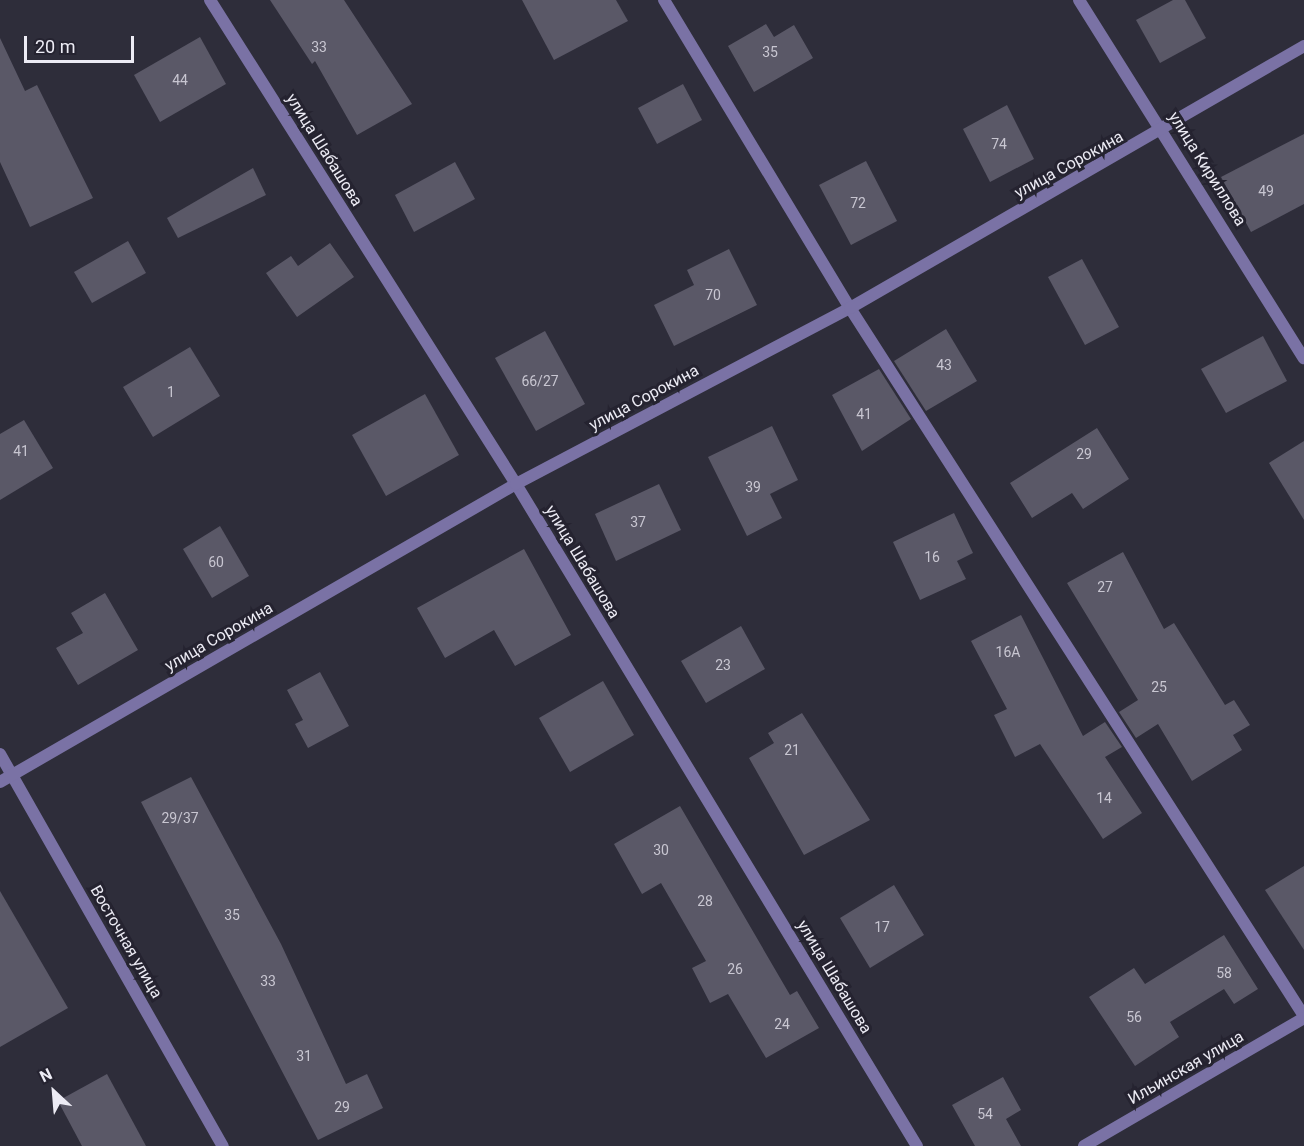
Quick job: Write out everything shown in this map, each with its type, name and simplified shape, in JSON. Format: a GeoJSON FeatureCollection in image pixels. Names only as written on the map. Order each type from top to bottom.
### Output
{"type":"FeatureCollection","features":[{"type":"Feature","properties":{"kind":"street","name":"улица Шабашова"},"geometry":{"type":"LineString","coordinates":[[210,0],[516,484],[917,1146]]}},
{"type":"Feature","properties":{"kind":"street"},"geometry":{"type":"LineString","coordinates":[[664,0],[850,308],[1304,1017]]}},
{"type":"Feature","properties":{"kind":"street","name":"улица Кириллова"},"geometry":{"type":"LineString","coordinates":[[1079,0],[1164,130],[1304,358]]}},
{"type":"Feature","properties":{"kind":"street","name":"улица Сорокина"},"geometry":{"type":"LineString","coordinates":[[0,782],[516,484],[850,308],[1164,130],[1304,46]]}},
{"type":"Feature","properties":{"kind":"street","name":"Восточная улица"},"geometry":{"type":"LineString","coordinates":[[0,754],[223,1146]]}},
{"type":"Feature","properties":{"kind":"street","name":"Ильинская улица"},"geometry":{"type":"LineString","coordinates":[[1084,1146],[1304,1017]]}},
{"type":"Feature","properties":{"kind":"building"},"geometry":{"type":"Polygon","coordinates":[[[270,0],[344,0],[412,104],[357,135],[315,61],[312,64],[270,0]]]}},
{"type":"Feature","properties":{"kind":"building"},"geometry":{"type":"Polygon","coordinates":[[[522,0],[616,0],[628,21],[554,60],[522,0]]]}},
{"type":"Feature","properties":{"kind":"building"},"geometry":{"type":"Polygon","coordinates":[[[1173,0],[1185,0],[1206,38],[1160,63],[1136,20],[1173,0]]]}},
{"type":"Feature","properties":{"kind":"building"},"geometry":{"type":"Polygon","coordinates":[[[766,24],[774,37],[794,25],[813,58],[754,92],[728,46],[766,24]]]}},
{"type":"Feature","properties":{"kind":"building"},"geometry":{"type":"Polygon","coordinates":[[[200,37],[226,84],[160,122],[134,75],[200,37]]]}},
{"type":"Feature","properties":{"kind":"building"},"geometry":{"type":"Polygon","coordinates":[[[0,38],[25,91],[37,85],[93,198],[30,227],[0,162],[0,38]]]}},
{"type":"Feature","properties":{"kind":"building"},"geometry":{"type":"Polygon","coordinates":[[[683,84],[702,120],[657,144],[638,108],[683,84]]]}},
{"type":"Feature","properties":{"kind":"building"},"geometry":{"type":"Polygon","coordinates":[[[1007,105],[1034,159],[990,182],[963,129],[1007,105]]]}},
{"type":"Feature","properties":{"kind":"building"},"geometry":{"type":"Polygon","coordinates":[[[1304,134],[1304,204],[1251,232],[1221,177],[1304,134]]]}},
{"type":"Feature","properties":{"kind":"building"},"geometry":{"type":"Polygon","coordinates":[[[866,161],[897,221],[851,245],[819,185],[866,161]]]}},
{"type":"Feature","properties":{"kind":"building"},"geometry":{"type":"Polygon","coordinates":[[[455,162],[475,199],[414,232],[395,195],[455,162]]]}},
{"type":"Feature","properties":{"kind":"building"},"geometry":{"type":"Polygon","coordinates":[[[253,168],[266,195],[178,238],[167,218],[253,168]]]}},
{"type":"Feature","properties":{"kind":"building"},"geometry":{"type":"Polygon","coordinates":[[[128,241],[146,273],[92,303],[74,272],[128,241]]]}},
{"type":"Feature","properties":{"kind":"building"},"geometry":{"type":"Polygon","coordinates":[[[330,243],[354,277],[297,317],[266,273],[291,256],[298,266],[330,243]]]}},
{"type":"Feature","properties":{"kind":"building"},"geometry":{"type":"Polygon","coordinates":[[[729,249],[757,305],[674,346],[654,305],[694,285],[687,270],[729,249]]]}},
{"type":"Feature","properties":{"kind":"building"},"geometry":{"type":"Polygon","coordinates":[[[1082,259],[1119,327],[1085,345],[1048,277],[1082,259]]]}},
{"type":"Feature","properties":{"kind":"building"},"geometry":{"type":"Polygon","coordinates":[[[946,329],[977,381],[926,411],[894,361],[946,329]]]}},
{"type":"Feature","properties":{"kind":"building"},"geometry":{"type":"Polygon","coordinates":[[[545,331],[585,404],[536,431],[495,358],[545,331]]]}},
{"type":"Feature","properties":{"kind":"building"},"geometry":{"type":"Polygon","coordinates":[[[1263,336],[1287,381],[1226,413],[1201,369],[1263,336]]]}},
{"type":"Feature","properties":{"kind":"building"},"geometry":{"type":"Polygon","coordinates":[[[190,347],[220,396],[153,437],[123,387],[190,347]]]}},
{"type":"Feature","properties":{"kind":"building"},"geometry":{"type":"Polygon","coordinates":[[[879,369],[911,419],[862,451],[832,395],[879,369]]]}},
{"type":"Feature","properties":{"kind":"building"},"geometry":{"type":"Polygon","coordinates":[[[425,394],[459,455],[386,496],[352,435],[425,394]]]}},
{"type":"Feature","properties":{"kind":"building"},"geometry":{"type":"Polygon","coordinates":[[[24,420],[53,468],[0,500],[0,434],[24,420]]]}},
{"type":"Feature","properties":{"kind":"building"},"geometry":{"type":"Polygon","coordinates":[[[772,426],[798,480],[770,494],[782,518],[747,536],[708,457],[772,426]]]}},
{"type":"Feature","properties":{"kind":"building"},"geometry":{"type":"Polygon","coordinates":[[[1097,428],[1129,479],[1083,509],[1072,493],[1032,518],[1010,483],[1097,428]]]}},
{"type":"Feature","properties":{"kind":"building"},"geometry":{"type":"Polygon","coordinates":[[[1304,441],[1304,520],[1269,463],[1304,441]]]}},
{"type":"Feature","properties":{"kind":"building"},"geometry":{"type":"Polygon","coordinates":[[[659,484],[681,530],[616,561],[595,514],[659,484]]]}},
{"type":"Feature","properties":{"kind":"building"},"geometry":{"type":"Polygon","coordinates":[[[954,513],[973,553],[957,561],[966,579],[920,600],[893,542],[954,513]]]}},
{"type":"Feature","properties":{"kind":"building"},"geometry":{"type":"Polygon","coordinates":[[[220,526],[249,576],[212,598],[183,549],[220,526]]]}},
{"type":"Feature","properties":{"kind":"building"},"geometry":{"type":"Polygon","coordinates":[[[524,549],[571,635],[515,666],[494,630],[445,658],[417,608],[524,549]]]}},
{"type":"Feature","properties":{"kind":"building"},"geometry":{"type":"Polygon","coordinates":[[[1123,552],[1164,629],[1174,623],[1225,705],[1234,700],[1250,725],[1233,735],[1242,750],[1192,781],[1158,724],[1136,738],[1119,712],[1138,700],[1067,583],[1123,552]]]}},
{"type":"Feature","properties":{"kind":"building"},"geometry":{"type":"Polygon","coordinates":[[[105,593],[138,650],[78,685],[56,648],[83,633],[71,613],[105,593]]]}},
{"type":"Feature","properties":{"kind":"building"},"geometry":{"type":"Polygon","coordinates":[[[1021,615],[1083,736],[1105,722],[1122,747],[1105,757],[1142,813],[1103,839],[1040,744],[1015,757],[994,715],[1007,709],[971,641],[1021,615]]]}},
{"type":"Feature","properties":{"kind":"building"},"geometry":{"type":"Polygon","coordinates":[[[741,626],[765,669],[706,703],[681,661],[741,626]]]}},
{"type":"Feature","properties":{"kind":"building"},"geometry":{"type":"Polygon","coordinates":[[[320,672],[349,726],[308,748],[295,724],[303,720],[287,690],[320,672]]]}},
{"type":"Feature","properties":{"kind":"building"},"geometry":{"type":"Polygon","coordinates":[[[603,681],[634,735],[570,772],[539,718],[603,681]]]}},
{"type":"Feature","properties":{"kind":"building"},"geometry":{"type":"Polygon","coordinates":[[[802,713],[870,820],[804,855],[749,758],[774,743],[768,733],[802,713]]]}},
{"type":"Feature","properties":{"kind":"building"},"geometry":{"type":"Polygon","coordinates":[[[191,777],[281,944],[346,1084],[367,1074],[383,1108],[318,1140],[141,802],[191,777]]]}},
{"type":"Feature","properties":{"kind":"building"},"geometry":{"type":"Polygon","coordinates":[[[680,806],[790,995],[797,991],[819,1028],[766,1058],[728,994],[710,1003],[692,968],[706,961],[661,883],[642,894],[614,844],[680,806]]]}},
{"type":"Feature","properties":{"kind":"building"},"geometry":{"type":"Polygon","coordinates":[[[1304,866],[1304,950],[1265,890],[1304,866]]]}},
{"type":"Feature","properties":{"kind":"building"},"geometry":{"type":"Polygon","coordinates":[[[894,885],[924,935],[870,968],[840,918],[894,885]]]}},
{"type":"Feature","properties":{"kind":"building"},"geometry":{"type":"Polygon","coordinates":[[[0,891],[68,1008],[0,1047],[0,891]]]}},
{"type":"Feature","properties":{"kind":"building"},"geometry":{"type":"Polygon","coordinates":[[[1224,935],[1258,989],[1234,1004],[1224,989],[1170,1022],[1179,1037],[1135,1066],[1089,997],[1134,968],[1145,984],[1224,935]]]}},
{"type":"Feature","properties":{"kind":"building"},"geometry":{"type":"Polygon","coordinates":[[[107,1074],[146,1146],[82,1146],[58,1101],[107,1074]]]}},
{"type":"Feature","properties":{"kind":"building"},"geometry":{"type":"Polygon","coordinates":[[[1003,1077],[1021,1110],[1006,1119],[1021,1146],[975,1146],[952,1105],[1003,1077]]]}}]}
